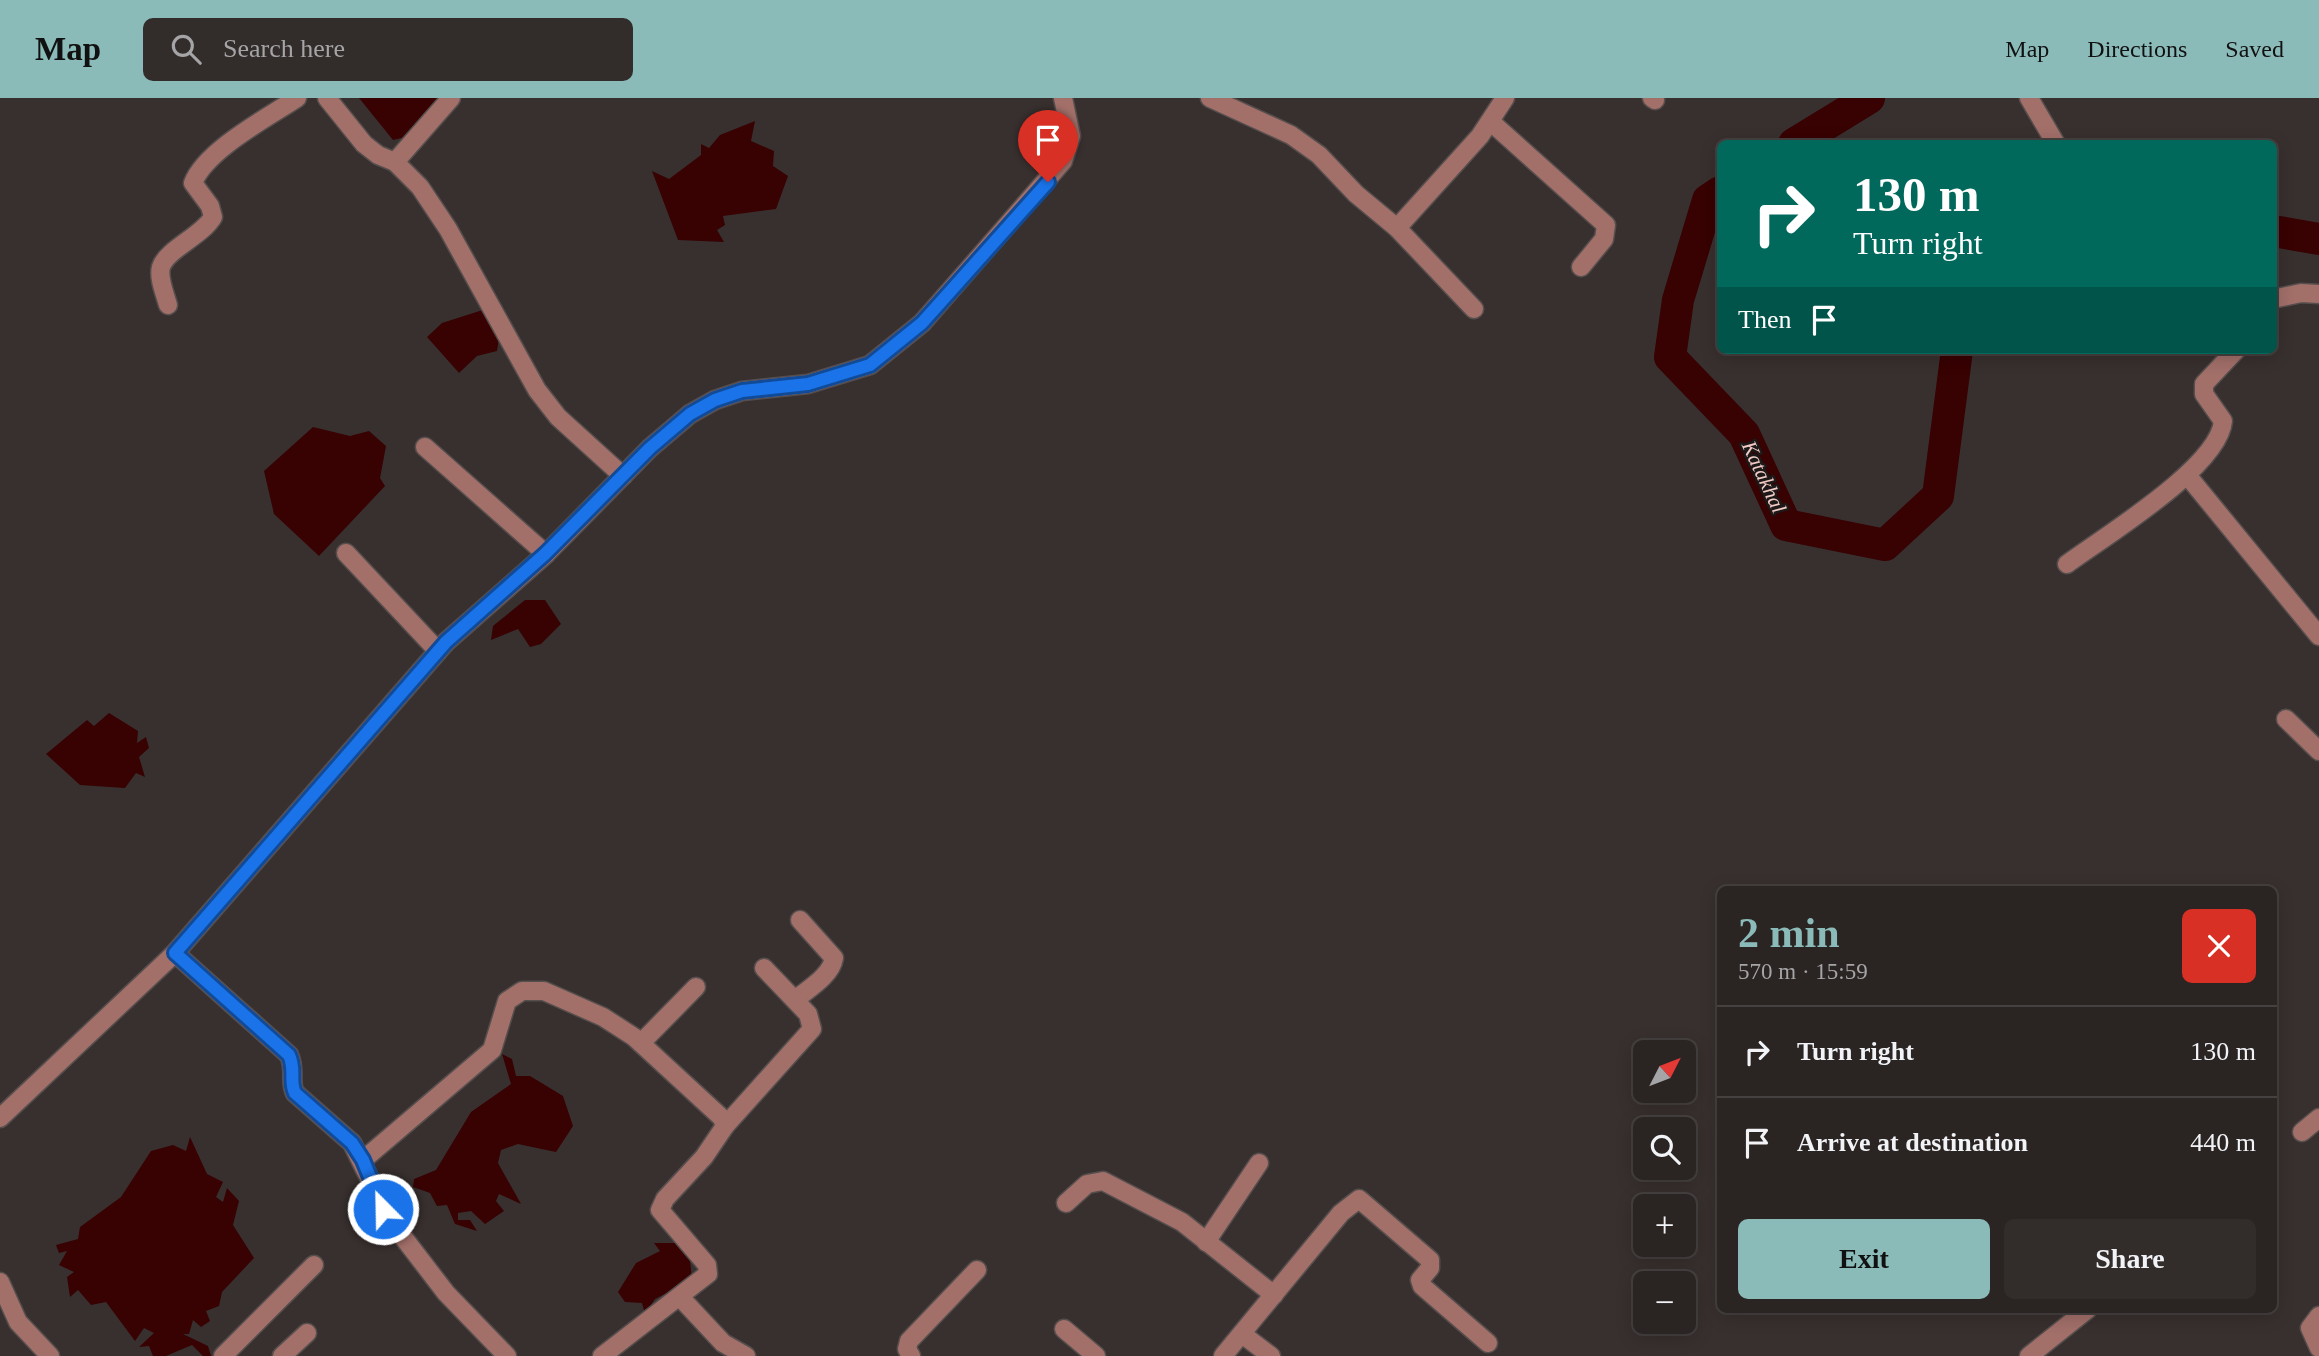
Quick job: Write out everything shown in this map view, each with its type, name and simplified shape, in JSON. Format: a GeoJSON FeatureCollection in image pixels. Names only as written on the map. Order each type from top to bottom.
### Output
{"type":"FeatureCollection","features":[{"type":"Feature","properties":{"kind":"street"},"geometry":{"type":"LineString","coordinates":[[168,305],[161,266],[170,255],[206,229],[214,217],[210,206],[193,183],[198,171],[237,138],[297,98]]}},
{"type":"Feature","properties":{"kind":"street"},"geometry":{"type":"LineString","coordinates":[[327,98],[365,144],[378,155],[396,162],[420,187],[448,229],[537,390],[558,417],[623,476]]}},
{"type":"Feature","properties":{"kind":"street"},"geometry":{"type":"LineString","coordinates":[[396,162],[451,98]]}},
{"type":"Feature","properties":{"kind":"street"},"geometry":{"type":"LineString","coordinates":[[0,1118],[175,953],[438,651],[545,554],[650,448],[703,406],[742,391],[808,384],[870,365],[922,323],[1048,182],[1063,161],[1071,136],[1063,98]]}},
{"type":"Feature","properties":{"kind":"street"},"geometry":{"type":"LineString","coordinates":[[1210,98],[1291,135],[1319,155],[1356,194],[1397,228],[1474,309]]}},
{"type":"Feature","properties":{"kind":"street"},"geometry":{"type":"LineString","coordinates":[[1397,228],[1491,122],[1505,98]]}},
{"type":"Feature","properties":{"kind":"street"},"geometry":{"type":"LineString","coordinates":[[2029,98],[2054,140]]}},
{"type":"Feature","properties":{"kind":"street"},"geometry":{"type":"LineString","coordinates":[[1491,122],[1606,225],[1604,239],[1581,267]]}},
{"type":"Feature","properties":{"kind":"street"},"geometry":{"type":"LineString","coordinates":[[2277,298],[2301,293],[2319,294]]}},
{"type":"Feature","properties":{"kind":"street"},"geometry":{"type":"LineString","coordinates":[[2067,564],[2186,475],[2214,447],[2222,433],[2223,421],[2204,394],[2204,384],[2232,354]]}},
{"type":"Feature","properties":{"kind":"street"},"geometry":{"type":"LineString","coordinates":[[425,447],[545,554]]}},
{"type":"Feature","properties":{"kind":"street"},"geometry":{"type":"LineString","coordinates":[[2186,475],[2319,636]]}},
{"type":"Feature","properties":{"kind":"street"},"geometry":{"type":"LineString","coordinates":[[346,553],[438,651]]}},
{"type":"Feature","properties":{"kind":"street"},"geometry":{"type":"LineString","coordinates":[[2286,719],[2319,751]]}},
{"type":"Feature","properties":{"kind":"street"},"geometry":{"type":"LineString","coordinates":[[795,1000],[824,975],[833,965],[834,958],[800,919]]}},
{"type":"Feature","properties":{"kind":"street"},"geometry":{"type":"LineString","coordinates":[[175,953],[289,1055],[295,1068],[292,1087],[295,1093],[334,1125],[363,1160],[390,1220],[446,1293],[508,1356]]}},
{"type":"Feature","properties":{"kind":"street"},"geometry":{"type":"LineString","coordinates":[[602,1356],[708,1274],[707,1265],[660,1210],[662,1205],[704,1157],[725,1126],[812,1029],[808,1014],[764,968]]}},
{"type":"Feature","properties":{"kind":"street"},"geometry":{"type":"LineString","coordinates":[[641,1043],[696,987]]}},
{"type":"Feature","properties":{"kind":"street"},"geometry":{"type":"LineString","coordinates":[[363,1160],[492,1050],[507,1001],[522,991],[544,992],[603,1017],[641,1043],[722,1118],[725,1126]]}},
{"type":"Feature","properties":{"kind":"street"},"geometry":{"type":"LineString","coordinates":[[2302,1132],[2319,1118]]}},
{"type":"Feature","properties":{"kind":"street"},"geometry":{"type":"LineString","coordinates":[[1206,1242],[1259,1163]]}},
{"type":"Feature","properties":{"kind":"street"},"geometry":{"type":"LineString","coordinates":[[1066,1203],[1087,1184],[1103,1181],[1138,1202],[1172,1215],[1275,1294]]}},
{"type":"Feature","properties":{"kind":"street"},"geometry":{"type":"LineString","coordinates":[[1223,1356],[1341,1213],[1359,1199],[1430,1261],[1430,1268],[1420,1280],[1422,1286],[1488,1343]]}},
{"type":"Feature","properties":{"kind":"street"},"geometry":{"type":"LineString","coordinates":[[223,1356],[314,1265]]}},
{"type":"Feature","properties":{"kind":"street"},"geometry":{"type":"LineString","coordinates":[[911,1356],[907,1349],[909,1341],[977,1270]]}},
{"type":"Feature","properties":{"kind":"street"},"geometry":{"type":"LineString","coordinates":[[0,1282],[18,1322],[50,1356]]}},
{"type":"Feature","properties":{"kind":"street"},"geometry":{"type":"LineString","coordinates":[[680,1297],[723,1343],[746,1356]]}},
{"type":"Feature","properties":{"kind":"street"},"geometry":{"type":"LineString","coordinates":[[2029,1356],[2083,1313]]}},
{"type":"Feature","properties":{"kind":"street"},"geometry":{"type":"LineString","coordinates":[[2319,1316],[2310,1328],[2319,1349]]}},
{"type":"Feature","properties":{"kind":"street"},"geometry":{"type":"LineString","coordinates":[[1064,1329],[1096,1356]]}},
{"type":"Feature","properties":{"kind":"street"},"geometry":{"type":"LineString","coordinates":[[282,1356],[307,1333]]}},
{"type":"Feature","properties":{"kind":"street"},"geometry":{"type":"LineString","coordinates":[[1242,1334],[1271,1356]]}},
{"type":"Feature","properties":{"kind":"shaded area"},"geometry":{"type":"Polygon","coordinates":[[[359,98],[447,98],[410,136],[393,140],[359,98]]]}},
{"type":"Feature","properties":{"kind":"shaded area"},"geometry":{"type":"Polygon","coordinates":[[[755,121],[751,141],[774,151],[773,166],[788,176],[776,209],[723,216],[725,225],[717,230],[724,242],[678,240],[652,171],[669,179],[701,155],[701,144],[709,148],[720,135],[755,121]]]}},
{"type":"Feature","properties":{"kind":"shaded area"},"geometry":{"type":"Polygon","coordinates":[[[489,308],[501,325],[497,351],[477,356],[459,373],[427,337],[442,323],[489,308]]]}},
{"type":"Feature","properties":{"kind":"shaded area"},"geometry":{"type":"Polygon","coordinates":[[[313,427],[350,436],[369,431],[386,446],[380,478],[385,486],[319,556],[274,514],[264,471],[313,427]]]}},
{"type":"Feature","properties":{"kind":"shaded area"},"geometry":{"type":"Polygon","coordinates":[[[525,600],[545,600],[561,624],[541,644],[530,647],[518,629],[491,640],[493,626],[525,600]]]}},
{"type":"Feature","properties":{"kind":"shaded area"},"geometry":{"type":"Polygon","coordinates":[[[109,713],[138,731],[137,743],[146,737],[149,748],[139,757],[145,777],[136,773],[125,788],[80,785],[46,754],[87,720],[94,726],[109,713]]]}},
{"type":"Feature","properties":{"kind":"shaded area"},"geometry":{"type":"Polygon","coordinates":[[[502,1054],[512,1059],[516,1076],[530,1076],[563,1096],[573,1126],[556,1152],[518,1144],[501,1150],[498,1163],[521,1204],[499,1194],[496,1201],[504,1211],[485,1224],[471,1211],[458,1213],[458,1220],[470,1220],[477,1231],[455,1224],[447,1205],[437,1206],[430,1193],[413,1187],[414,1179],[436,1170],[471,1112],[511,1084],[502,1054]]]}},
{"type":"Feature","properties":{"kind":"shaded area"},"geometry":{"type":"Polygon","coordinates":[[[190,1137],[207,1174],[223,1182],[216,1197],[223,1202],[227,1188],[239,1201],[233,1225],[254,1258],[222,1292],[219,1306],[206,1311],[210,1321],[201,1327],[193,1320],[189,1334],[183,1334],[208,1346],[211,1356],[203,1356],[192,1345],[166,1356],[153,1356],[149,1346],[139,1347],[154,1333],[144,1328],[135,1341],[106,1302],[91,1305],[78,1290],[70,1297],[67,1277],[74,1272],[59,1265],[67,1251],[59,1253],[56,1245],[78,1239],[80,1227],[121,1197],[151,1151],[173,1145],[186,1151],[190,1137]]]}},
{"type":"Feature","properties":{"kind":"shaded area"},"geometry":{"type":"Polygon","coordinates":[[[654,1243],[677,1243],[690,1260],[692,1280],[655,1299],[645,1314],[642,1303],[625,1302],[618,1292],[636,1263],[660,1251],[654,1243]]]}},
{"type":"Feature","properties":{"kind":"waterway","name":"Katakhal"},"geometry":{"type":"LineString","coordinates":[[1801,140],[1869,98]]}},
{"type":"Feature","properties":{"kind":"waterway","name":"Katakhal"},"geometry":{"type":"LineString","coordinates":[[1717,194],[1708,200],[1678,300],[1670,357],[1744,434],[1786,525],[1885,545],[1938,496],[1956,354]]}},
{"type":"Feature","properties":{"kind":"waterway","name":"Katakhal"},"geometry":{"type":"LineString","coordinates":[[2277,232],[2319,239]]}},
{"type":"Feature","properties":{"kind":"route"},"geometry":{"type":"LineString","coordinates":[[383,1209],[363,1160],[352,1143],[295,1093],[292,1087],[295,1068],[289,1055],[175,953],[446,642],[545,554],[650,448],[690,414],[715,400],[742,391],[808,384],[870,365],[922,323],[1048,182]]}}]}
